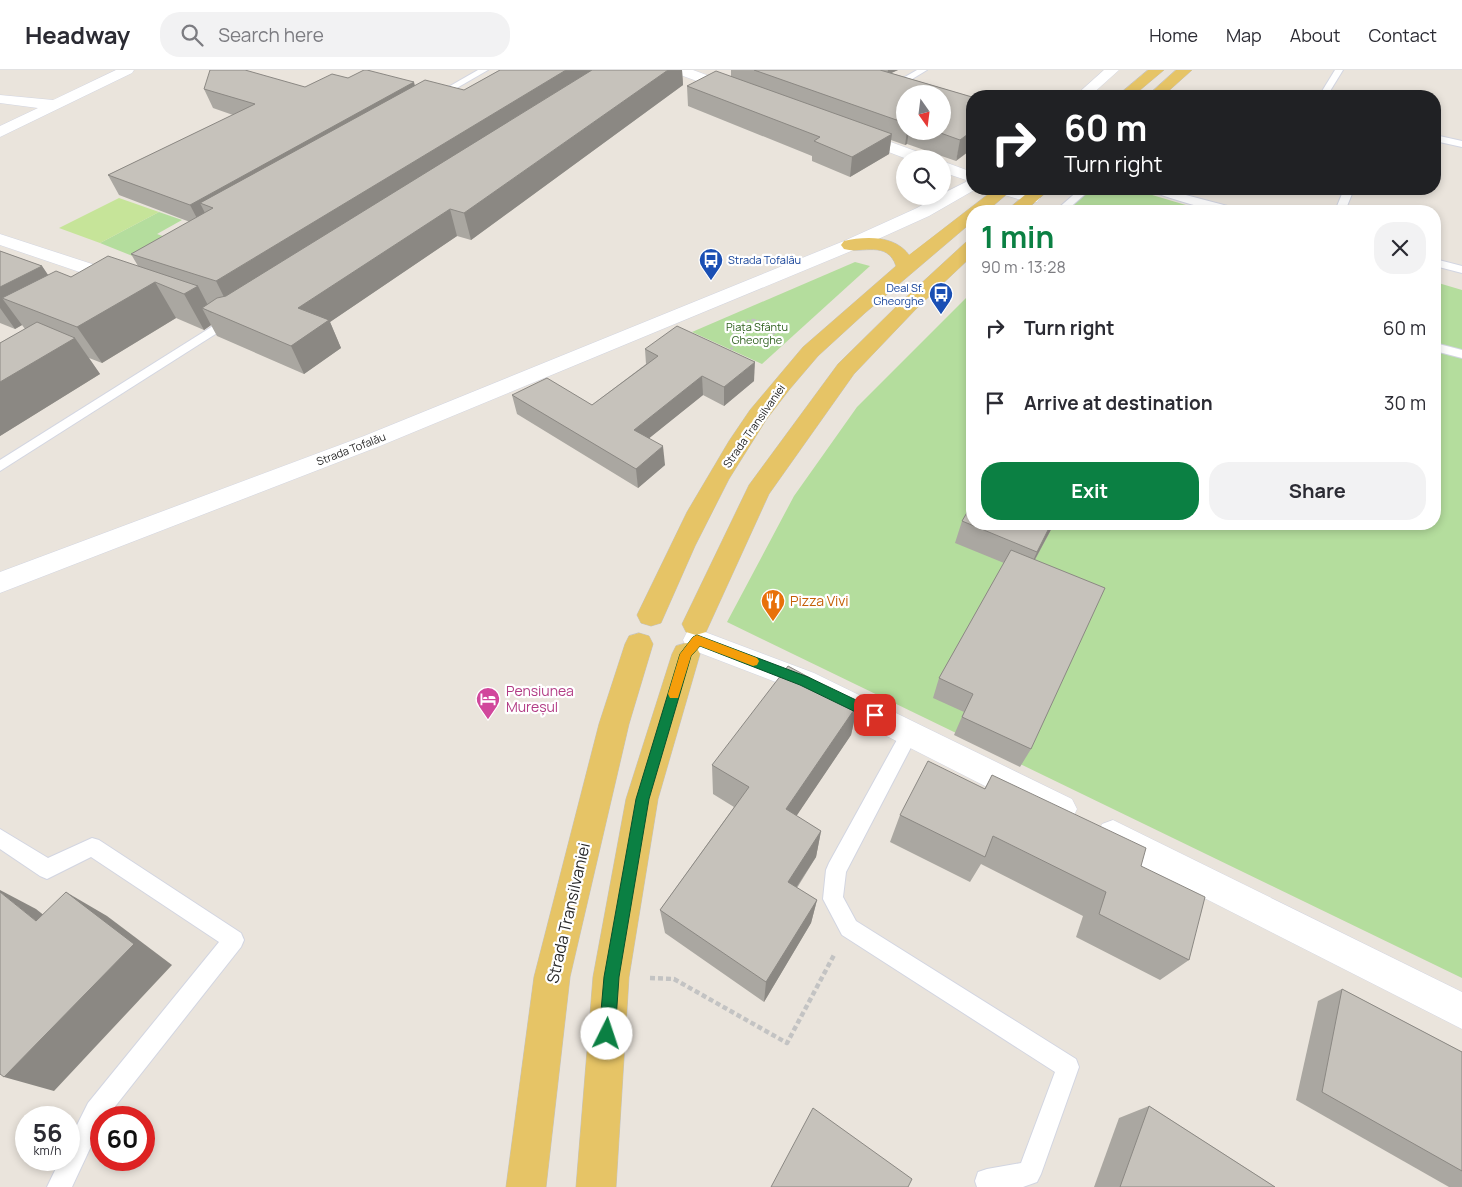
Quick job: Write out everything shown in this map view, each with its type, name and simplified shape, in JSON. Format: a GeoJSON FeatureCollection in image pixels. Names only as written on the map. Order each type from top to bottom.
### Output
{"type":"FeatureCollection","features":[{"type":"Feature","properties":{"kind":"main road"},"geometry":{"type":"LineString","coordinates":[[1132,90],[1157,70]]}},
{"type":"Feature","properties":{"kind":"main road"},"geometry":{"type":"LineString","coordinates":[[1161,90],[1186,70]]}},
{"type":"Feature","properties":{"kind":"main road"},"geometry":{"type":"LineString","coordinates":[[984,205],[997,195]]}},
{"type":"Feature","properties":{"kind":"main road"},"geometry":{"type":"LineString","coordinates":[[1022,205],[1035,195]]}},
{"type":"Feature","properties":{"kind":"main road","name":"Strada Transilvaniei"},"geometry":{"type":"LineString","coordinates":[[526,1187],[552,977],[614,724],[645,629],[678,552],[717,479],[759,414],[806,355],[905,266],[966,219]]}},
{"type":"Feature","properties":{"kind":"main road"},"geometry":{"type":"LineString","coordinates":[[850,246],[880,244],[892,247],[904,258],[905,266]]}},
{"type":"Feature","properties":{"kind":"main road"},"geometry":{"type":"LineString","coordinates":[[596,1187],[611,977],[642,799],[693,639],[758,492],[846,369],[910,304],[966,252]]}},
{"type":"Feature","properties":{"kind":"main road"},"geometry":{"type":"LineString","coordinates":[[663,610],[677,610],[689,615],[693,639],[673,658],[658,658],[646,653],[645,629],[663,610]]}},
{"type":"Feature","properties":{"kind":"street"},"geometry":{"type":"LineString","coordinates":[[0,132],[127,70]]}},
{"type":"Feature","properties":{"kind":"street"},"geometry":{"type":"LineString","coordinates":[[680,70],[755,97]]}},
{"type":"Feature","properties":{"kind":"street"},"geometry":{"type":"LineString","coordinates":[[1089,90],[1112,70]]}},
{"type":"Feature","properties":{"kind":"street"},"geometry":{"type":"LineString","coordinates":[[0,99],[56,105]]}},
{"type":"Feature","properties":{"kind":"street"},"geometry":{"type":"LineString","coordinates":[[839,128],[898,150]]}},
{"type":"Feature","properties":{"kind":"street"},"geometry":{"type":"LineString","coordinates":[[951,169],[966,175]]}},
{"type":"Feature","properties":{"kind":"street","name":"Strada Tofalău"},"geometry":{"type":"LineString","coordinates":[[0,583],[372,441],[850,246],[923,212],[966,187]]}},
{"type":"Feature","properties":{"kind":"street"},"geometry":{"type":"LineString","coordinates":[[0,238],[127,282]]}},
{"type":"Feature","properties":{"kind":"street"},"geometry":{"type":"LineString","coordinates":[[224,315],[249,308]]}},
{"type":"Feature","properties":{"kind":"street"},"geometry":{"type":"LineString","coordinates":[[693,639],[804,681],[910,732],[1462,1011]]}},
{"type":"Feature","properties":{"kind":"lane"},"geometry":{"type":"LineString","coordinates":[[427,102],[484,70]]}},
{"type":"Feature","properties":{"kind":"lane"},"geometry":{"type":"LineString","coordinates":[[857,70],[899,84],[923,70]]}},
{"type":"Feature","properties":{"kind":"lane"},"geometry":{"type":"LineString","coordinates":[[1327,90],[1338,70]]}},
{"type":"Feature","properties":{"kind":"lane"},"geometry":{"type":"LineString","coordinates":[[1441,139],[1462,144]]}},
{"type":"Feature","properties":{"kind":"lane"},"geometry":{"type":"LineString","coordinates":[[1067,205],[1079,195]]}},
{"type":"Feature","properties":{"kind":"lane"},"geometry":{"type":"LineString","coordinates":[[1173,195],[1210,205]]}},
{"type":"Feature","properties":{"kind":"lane"},"geometry":{"type":"LineString","coordinates":[[1193,201],[1198,195]]}},
{"type":"Feature","properties":{"kind":"lane"},"geometry":{"type":"LineString","coordinates":[[1441,264],[1462,270]]}},
{"type":"Feature","properties":{"kind":"lane"},"geometry":{"type":"LineString","coordinates":[[101,288],[127,282]]}},
{"type":"Feature","properties":{"kind":"lane"},"geometry":{"type":"LineString","coordinates":[[0,466],[224,315]]}},
{"type":"Feature","properties":{"kind":"lane"},"geometry":{"type":"LineString","coordinates":[[1441,349],[1462,354]]}},
{"type":"Feature","properties":{"kind":"lane"},"geometry":{"type":"LineString","coordinates":[[910,732],[836,870],[833,898],[849,928],[1068,1067],[1028,1174],[987,1181]]}},
{"type":"Feature","properties":{"kind":"lane"},"geometry":{"type":"LineString","coordinates":[[0,838],[47,869],[92,847],[234,940],[96,1111],[59,1187]]}},
{"type":"Feature","properties":{"kind":"path"},"geometry":{"type":"LineString","coordinates":[[753,320],[764,322],[772,327],[774,333],[769,340],[760,343],[749,343],[740,340],[734,334],[736,328],[742,322],[753,320]]}},
{"type":"Feature","properties":{"kind":"path"},"geometry":{"type":"LineString","coordinates":[[726,354],[740,340]]}},
{"type":"Feature","properties":{"kind":"path"},"geometry":{"type":"LineString","coordinates":[[611,977],[674,979],[787,1043],[849,928]]}},
{"type":"Feature","properties":{"kind":"green space"},"geometry":{"type":"Polygon","coordinates":[[[1078,195],[1152,195],[1186,205],[1067,205],[1078,195]]]}},
{"type":"Feature","properties":{"kind":"green space"},"geometry":{"type":"Polygon","coordinates":[[[119,198],[159,212],[100,243],[59,228],[119,198]]]}},
{"type":"Feature","properties":{"kind":"green space"},"geometry":{"type":"Polygon","coordinates":[[[159,212],[182,220],[157,234],[168,238],[135,257],[100,243],[159,212]]]}},
{"type":"Feature","properties":{"kind":"green space","name":"Piața Sfântu Gheorghe"},"geometry":{"type":"Polygon","coordinates":[[[855,262],[870,266],[762,364],[692,332],[855,262]]]}},
{"type":"Feature","properties":{"kind":"green space"},"geometry":{"type":"Polygon","coordinates":[[[1441,284],[1462,290],[1462,978],[727,622],[794,496],[857,407],[966,298],[966,530],[1441,530],[1441,284]]]}},
{"type":"Feature","properties":{"kind":"building"},"geometry":{"type":"Polygon","coordinates":[[[210,70],[245,70],[305,87],[332,74],[348,78],[364,70],[414,82],[190,205],[108,175],[255,104],[204,89],[210,70]]]}},
{"type":"Feature","properties":{"kind":"building"},"geometry":{"type":"Polygon","coordinates":[[[500,70],[566,70],[216,281],[131,254],[213,208],[200,203],[425,80],[464,90],[500,70]]]}},
{"type":"Feature","properties":{"kind":"building"},"geometry":{"type":"Polygon","coordinates":[[[592,70],[668,70],[464,213],[450,209],[298,308],[329,320],[291,346],[202,308],[217,298],[226,296],[592,70]]]}},
{"type":"Feature","properties":{"kind":"building"},"geometry":{"type":"Polygon","coordinates":[[[754,70],[880,70],[931,85],[896,85],[896,120],[754,70]]]}},
{"type":"Feature","properties":{"kind":"building"},"geometry":{"type":"Polygon","coordinates":[[[716,71],[892,134],[852,157],[814,141],[820,137],[687,86],[716,71]]]}},
{"type":"Feature","properties":{"kind":"building"},"geometry":{"type":"Polygon","coordinates":[[[951,91],[966,95],[966,136],[960,140],[951,137],[951,91]]]}},
{"type":"Feature","properties":{"kind":"building"},"geometry":{"type":"Polygon","coordinates":[[[0,251],[42,266],[0,287],[0,251]]]}},
{"type":"Feature","properties":{"kind":"building"},"geometry":{"type":"Polygon","coordinates":[[[108,256],[198,286],[184,294],[155,282],[77,327],[2,298],[56,271],[71,277],[108,256]]]}},
{"type":"Feature","properties":{"kind":"building"},"geometry":{"type":"Polygon","coordinates":[[[37,322],[75,338],[0,382],[0,343],[37,322]]]}},
{"type":"Feature","properties":{"kind":"building"},"geometry":{"type":"Polygon","coordinates":[[[677,326],[755,362],[724,387],[702,376],[634,430],[663,446],[636,469],[512,395],[547,378],[592,405],[658,356],[645,349],[677,326]]]}},
{"type":"Feature","properties":{"kind":"building"},"geometry":{"type":"Polygon","coordinates":[[[966,514],[966,523],[962,521],[966,514]]]}},
{"type":"Feature","properties":{"kind":"building"},"geometry":{"type":"Polygon","coordinates":[[[984,530],[1048,530],[1037,552],[984,530]]]}},
{"type":"Feature","properties":{"kind":"building"},"geometry":{"type":"Polygon","coordinates":[[[1011,550],[1105,588],[1031,749],[962,717],[973,694],[939,678],[1011,550]]]}},
{"type":"Feature","properties":{"kind":"building"},"geometry":{"type":"Polygon","coordinates":[[[788,666],[858,704],[786,809],[821,831],[788,882],[817,900],[766,982],[660,910],[749,787],[712,765],[788,666]]]}},
{"type":"Feature","properties":{"kind":"building"},"geometry":{"type":"Polygon","coordinates":[[[928,761],[985,789],[992,775],[1146,848],[1141,866],[1205,897],[1189,960],[1099,914],[1106,892],[993,836],[985,857],[900,815],[928,761]]]}},
{"type":"Feature","properties":{"kind":"building"},"geometry":{"type":"Polygon","coordinates":[[[0,892],[36,921],[66,892],[134,944],[4,1077],[0,1074],[0,892]]]}},
{"type":"Feature","properties":{"kind":"building"},"geometry":{"type":"Polygon","coordinates":[[[1342,989],[1462,1052],[1462,1171],[1322,1092],[1342,989]]]}},
{"type":"Feature","properties":{"kind":"building"},"geometry":{"type":"Polygon","coordinates":[[[1149,1106],[1275,1187],[1120,1187],[1149,1106]]]}},
{"type":"Feature","properties":{"kind":"building"},"geometry":{"type":"Polygon","coordinates":[[[813,1108],[912,1179],[908,1187],[771,1187],[813,1108]]]}},
{"type":"Feature","properties":{"kind":"slow traffic"},"geometry":{"type":"LineString","coordinates":[[674,694],[686,654],[693,648],[697,640],[753,661]]}},
{"type":"Feature","properties":{"kind":"place","name":"Strada Tofalău"},"geometry":{"type":"Point","coordinates":[711,281]}},
{"type":"Feature","properties":{"kind":"place","name":"Deal Sf. Gheorghe"},"geometry":{"type":"Point","coordinates":[941,315]}},
{"type":"Feature","properties":{"kind":"place","name":"Pizza Vivi"},"geometry":{"type":"Point","coordinates":[773,622]}},
{"type":"Feature","properties":{"kind":"place","name":"Pensiunea Mureșul"},"geometry":{"type":"Point","coordinates":[488,720]}},
{"type":"Feature","properties":{"kind":"route"},"geometry":{"type":"LineString","coordinates":[[607,1034],[611,977],[642,799],[686,654],[693,648],[697,640],[804,681],[875,715]]}}]}
